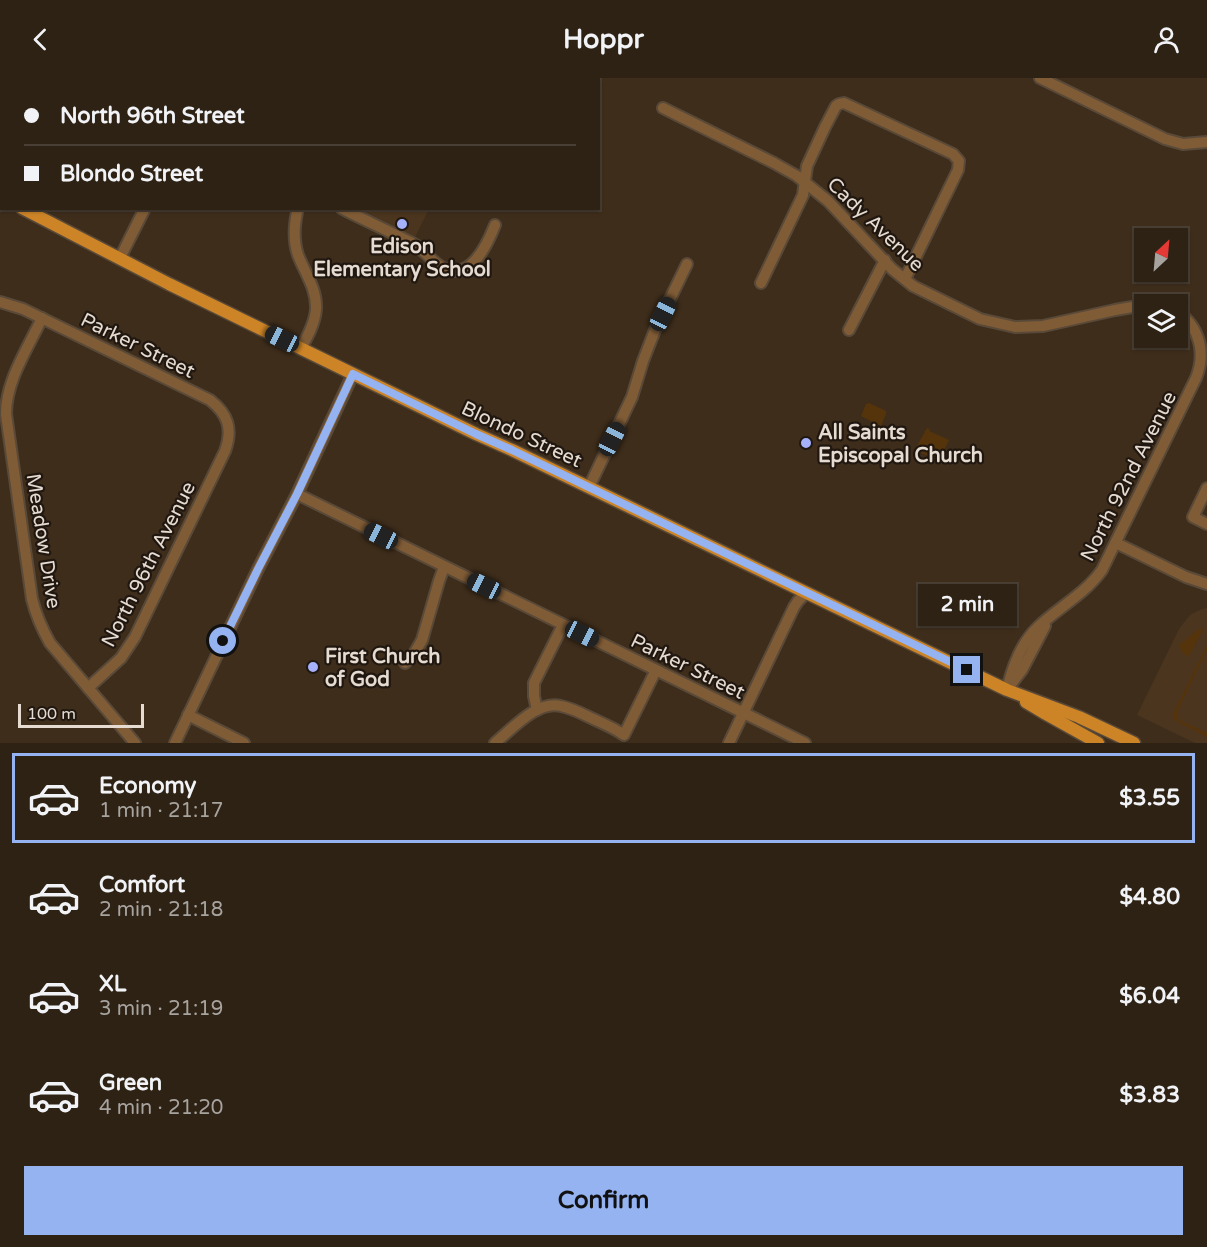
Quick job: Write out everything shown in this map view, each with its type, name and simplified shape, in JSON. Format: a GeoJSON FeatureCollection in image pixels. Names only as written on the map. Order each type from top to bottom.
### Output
{"type":"FeatureCollection","features":[{"type":"Feature","properties":{"kind":"main road","name":"Blondo Street"},"geometry":{"type":"LineString","coordinates":[[26,210],[169,284],[1007,690],[1079,717],[1134,743]]}},
{"type":"Feature","properties":{"kind":"main road","name":"Blondo Street"},"geometry":{"type":"LineString","coordinates":[[1007,690],[1098,743]]}},
{"type":"Feature","properties":{"kind":"street"},"geometry":{"type":"LineString","coordinates":[[1040,78],[1165,139],[1183,144],[1207,142]]}},
{"type":"Feature","properties":{"kind":"street"},"geometry":{"type":"LineString","coordinates":[[761,283],[803,195],[807,166],[836,106],[844,103],[953,154],[959,161],[958,170],[905,279]]}},
{"type":"Feature","properties":{"kind":"street","name":"Cady Avenue"},"geometry":{"type":"LineString","coordinates":[[663,108],[774,163],[805,182],[828,201],[905,279],[914,286],[980,319],[1015,327],[1043,326],[1134,307]]}},
{"type":"Feature","properties":{"kind":"street"},"geometry":{"type":"LineString","coordinates":[[120,258],[144,210]]}},
{"type":"Feature","properties":{"kind":"street"},"geometry":{"type":"LineString","coordinates":[[298,210],[294,227],[296,247],[313,288],[316,308],[314,322],[301,348]]}},
{"type":"Feature","properties":{"kind":"street"},"geometry":{"type":"LineString","coordinates":[[345,210],[414,244],[437,264],[451,270],[464,269],[475,262],[490,239],[495,225]]}},
{"type":"Feature","properties":{"kind":"street"},"geometry":{"type":"LineString","coordinates":[[849,330],[885,260]]}},
{"type":"Feature","properties":{"kind":"street"},"geometry":{"type":"LineString","coordinates":[[589,487],[632,397],[655,330],[687,264]]}},
{"type":"Feature","properties":{"kind":"street","name":"Parker Street"},"geometry":{"type":"LineString","coordinates":[[0,302],[23,309],[210,400],[223,412],[227,420],[229,434],[226,446]]}},
{"type":"Feature","properties":{"kind":"street","name":"Meadow Drive"},"geometry":{"type":"LineString","coordinates":[[42,318],[11,382],[6,414],[29,586],[35,613],[51,643],[135,743]]}},
{"type":"Feature","properties":{"kind":"street"},"geometry":{"type":"LineString","coordinates":[[1188,320],[1195,330],[1201,347],[1202,371]]}},
{"type":"Feature","properties":{"kind":"street","name":"North 92nd Avenue"},"geometry":{"type":"LineString","coordinates":[[1007,690],[1022,670],[1049,618],[1087,587],[1102,570],[1202,371]]}},
{"type":"Feature","properties":{"kind":"street"},"geometry":{"type":"LineString","coordinates":[[175,743],[353,374]]}},
{"type":"Feature","properties":{"kind":"street","name":"North 96th Avenue"},"geometry":{"type":"LineString","coordinates":[[88,688],[121,658],[135,637],[226,446]]}},
{"type":"Feature","properties":{"kind":"street"},"geometry":{"type":"LineString","coordinates":[[1207,488],[1193,517],[1207,524]]}},
{"type":"Feature","properties":{"kind":"street","name":"Parker Street"},"geometry":{"type":"LineString","coordinates":[[297,494],[805,743]]}},
{"type":"Feature","properties":{"kind":"street"},"geometry":{"type":"LineString","coordinates":[[1116,543],[1186,577],[1207,583]]}},
{"type":"Feature","properties":{"kind":"street"},"geometry":{"type":"LineString","coordinates":[[405,663],[414,654],[422,640],[444,567]]}},
{"type":"Feature","properties":{"kind":"street"},"geometry":{"type":"LineString","coordinates":[[729,743],[794,608],[806,593]]}},
{"type":"Feature","properties":{"kind":"street"},"geometry":{"type":"LineString","coordinates":[[537,710],[534,683],[563,625]]}},
{"type":"Feature","properties":{"kind":"street"},"geometry":{"type":"LineString","coordinates":[[495,743],[530,713],[546,705],[561,705],[572,709],[624,735],[656,670]]}},
{"type":"Feature","properties":{"kind":"street"},"geometry":{"type":"LineString","coordinates":[[188,715],[244,743]]}},
{"type":"Feature","properties":{"kind":"shaded area","name":"Edison Elementary School"},"geometry":{"type":"Polygon","coordinates":[[[353,210],[428,210],[414,239],[353,210]]]}},
{"type":"Feature","properties":{"kind":"shaded area"},"geometry":{"type":"Polygon","coordinates":[[[869,403],[886,411],[881,426],[861,416],[866,404],[869,403]]]}},
{"type":"Feature","properties":{"kind":"shaded area"},"geometry":{"type":"Polygon","coordinates":[[[927,428],[949,440],[942,454],[946,457],[943,463],[915,450],[927,428]]]}},
{"type":"Feature","properties":{"kind":"shaded area"},"geometry":{"type":"Polygon","coordinates":[[[1207,608],[1207,743],[1195,743],[1137,715],[1179,629],[1190,615],[1207,608]]]}},
{"type":"Feature","properties":{"kind":"shaded area"},"geometry":{"type":"Polygon","coordinates":[[[1200,628],[1203,630],[1188,657],[1179,645],[1200,628]]]}},
{"type":"Feature","properties":{"kind":"shaded area"},"geometry":{"type":"Polygon","coordinates":[[[1207,645],[1207,650],[1177,715],[1179,720],[1207,733],[1207,737],[1178,722],[1174,719],[1173,714],[1207,645]]]}},
{"type":"Feature","properties":{"kind":"place","name":"Edison Elementary School"},"geometry":{"type":"Point","coordinates":[402,224]}},
{"type":"Feature","properties":{"kind":"place","name":"All Saints Episcopal Church"},"geometry":{"type":"Point","coordinates":[806,443]}},
{"type":"Feature","properties":{"kind":"place","name":"First Church of God"},"geometry":{"type":"Point","coordinates":[313,667]}},
{"type":"Feature","properties":{"kind":"route"},"geometry":{"type":"LineString","coordinates":[[223,641],[297,494],[353,374],[967,670]]}}]}
